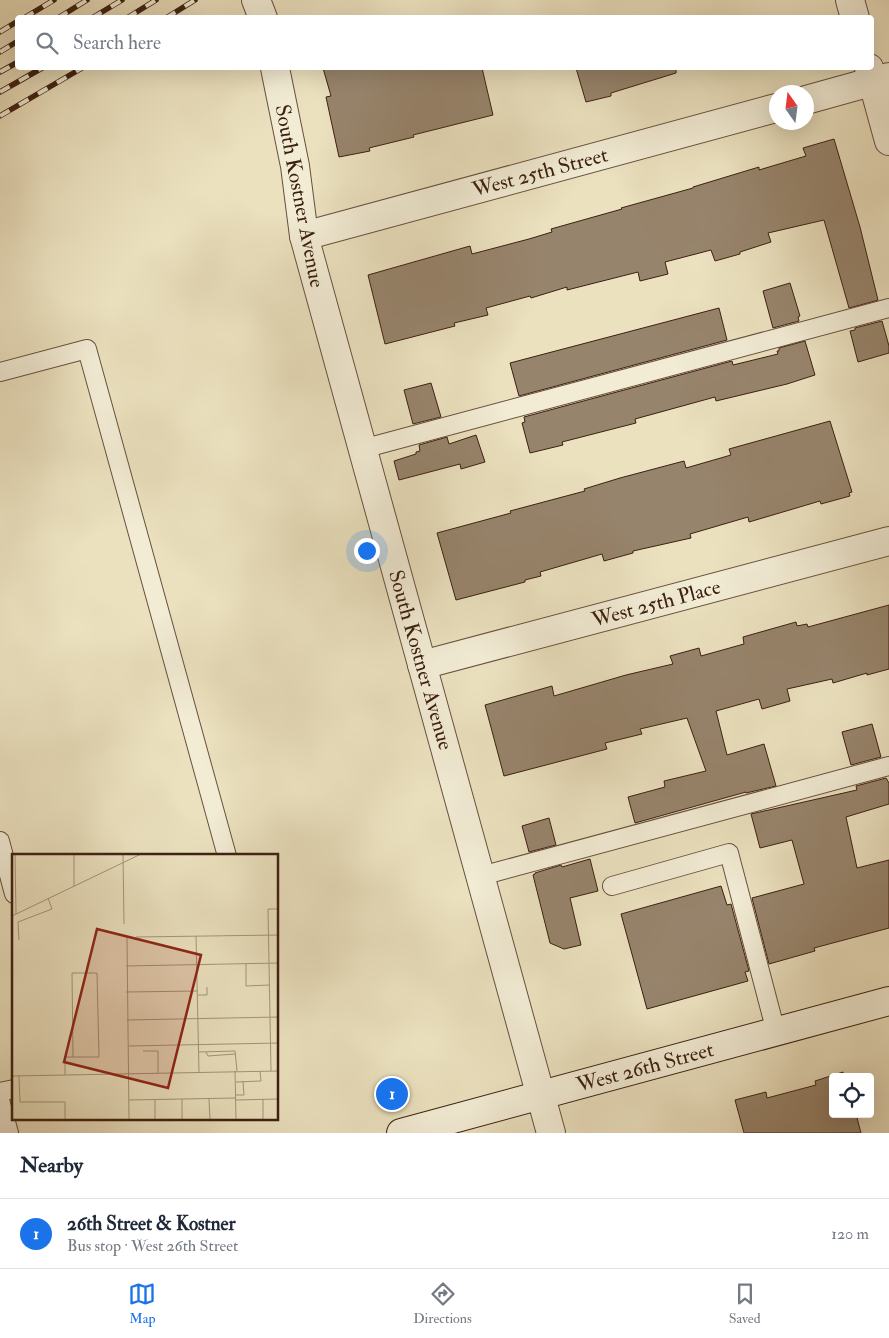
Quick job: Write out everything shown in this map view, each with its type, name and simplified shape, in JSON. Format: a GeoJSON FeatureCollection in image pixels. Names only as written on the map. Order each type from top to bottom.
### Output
{"type":"FeatureCollection","features":[{"type":"Feature","properties":{"kind":"street"},"geometry":{"type":"LineString","coordinates":[[256,0],[262,15]]}},
{"type":"Feature","properties":{"kind":"street"},"geometry":{"type":"LineString","coordinates":[[850,0],[854,15]]}},
{"type":"Feature","properties":{"kind":"street","name":"South Kostner Avenue"},"geometry":{"type":"LineString","coordinates":[[275,70],[295,166],[304,236],[551,1133]]}},
{"type":"Feature","properties":{"kind":"street"},"geometry":{"type":"LineString","coordinates":[[814,97],[877,76],[889,141]]}},
{"type":"Feature","properties":{"kind":"street","name":"West 25th Street"},"geometry":{"type":"LineString","coordinates":[[304,236],[769,110]]}},
{"type":"Feature","properties":{"kind":"street","name":"West 25th Place"},"geometry":{"type":"LineString","coordinates":[[422,665],[889,541]]}},
{"type":"Feature","properties":{"kind":"street","name":"West 26th Street"},"geometry":{"type":"LineString","coordinates":[[401,1133],[889,1001]]}},
{"type":"Feature","properties":{"kind":"lane"},"geometry":{"type":"LineString","coordinates":[[362,449],[889,308]]}},
{"type":"Feature","properties":{"kind":"lane"},"geometry":{"type":"LineString","coordinates":[[0,372],[87,349],[226,854]]}},
{"type":"Feature","properties":{"kind":"lane"},"geometry":{"type":"LineString","coordinates":[[481,876],[889,766]]}},
{"type":"Feature","properties":{"kind":"lane"},"geometry":{"type":"LineString","coordinates":[[0,842],[12,887]]}},
{"type":"Feature","properties":{"kind":"lane"},"geometry":{"type":"LineString","coordinates":[[612,886],[729,853],[776,1032]]}},
{"type":"Feature","properties":{"kind":"lane"},"geometry":{"type":"LineString","coordinates":[[0,1100],[9,1133]]}},
{"type":"Feature","properties":{"kind":"building"},"geometry":{"type":"Polygon","coordinates":[[[324,70],[482,70],[493,115],[413,135],[414,137],[369,148],[370,151],[339,157],[326,97],[331,96],[324,70]]]}},
{"type":"Feature","properties":{"kind":"building"},"geometry":{"type":"Polygon","coordinates":[[[577,70],[676,70],[676,73],[611,93],[611,96],[586,102],[577,70]]]}},
{"type":"Feature","properties":{"kind":"building"},"geometry":{"type":"Polygon","coordinates":[[[834,139],[860,227],[878,300],[849,308],[824,220],[768,233],[771,242],[740,252],[740,254],[715,261],[711,250],[665,262],[668,274],[640,281],[638,272],[567,290],[567,287],[531,298],[530,296],[486,308],[488,315],[454,323],[455,326],[385,344],[368,275],[470,246],[472,254],[529,239],[552,232],[551,229],[621,208],[759,167],[759,170],[806,156],[803,148],[834,139]]]}},
{"type":"Feature","properties":{"kind":"building"},"geometry":{"type":"Polygon","coordinates":[[[790,283],[800,316],[798,317],[799,321],[773,328],[763,291],[790,283]]]}},
{"type":"Feature","properties":{"kind":"building"},"geometry":{"type":"Polygon","coordinates":[[[719,308],[727,340],[519,396],[510,363],[719,308]]]}},
{"type":"Feature","properties":{"kind":"building"},"geometry":{"type":"Polygon","coordinates":[[[882,321],[889,353],[858,362],[850,331],[882,321]]]}},
{"type":"Feature","properties":{"kind":"building"},"geometry":{"type":"Polygon","coordinates":[[[805,341],[815,375],[787,384],[716,401],[715,397],[635,419],[636,423],[562,442],[563,445],[530,453],[522,423],[525,422],[524,417],[732,361],[733,365],[778,354],[779,348],[805,341]]]}},
{"type":"Feature","properties":{"kind":"building"},"geometry":{"type":"Polygon","coordinates":[[[431,383],[441,417],[413,424],[404,390],[431,383]]]}},
{"type":"Feature","properties":{"kind":"building"},"geometry":{"type":"Polygon","coordinates":[[[830,421],[852,492],[849,493],[850,496],[821,504],[820,501],[749,522],[748,517],[690,534],[691,538],[633,551],[633,553],[604,561],[602,554],[540,572],[541,576],[525,580],[525,582],[456,600],[437,533],[585,491],[584,489],[620,478],[684,461],[686,468],[731,455],[729,449],[830,421]]]}},
{"type":"Feature","properties":{"kind":"building"},"geometry":{"type":"Polygon","coordinates":[[[476,435],[485,462],[461,469],[460,464],[399,480],[394,461],[416,454],[416,452],[420,451],[419,445],[447,437],[449,444],[476,435]]]}},
{"type":"Feature","properties":{"kind":"building"},"geometry":{"type":"Polygon","coordinates":[[[889,605],[889,669],[833,683],[832,679],[787,689],[790,701],[762,709],[759,699],[716,711],[727,755],[764,744],[776,786],[746,792],[635,823],[628,797],[665,787],[664,781],[706,771],[687,718],[640,729],[642,734],[605,743],[607,749],[504,776],[485,705],[552,686],[554,696],[626,675],[673,664],[670,656],[699,648],[701,656],[744,644],[743,637],[796,622],[797,626],[807,624],[808,627],[889,605]]]}},
{"type":"Feature","properties":{"kind":"building"},"geometry":{"type":"Polygon","coordinates":[[[872,724],[881,757],[851,765],[842,732],[872,724]]]}},
{"type":"Feature","properties":{"kind":"building"},"geometry":{"type":"Polygon","coordinates":[[[886,778],[889,783],[889,804],[846,817],[857,868],[889,860],[889,928],[814,948],[815,951],[769,964],[752,898],[804,884],[792,840],[760,848],[751,814],[857,790],[856,786],[886,778]]]}},
{"type":"Feature","properties":{"kind":"building"},"geometry":{"type":"Polygon","coordinates":[[[549,818],[556,845],[529,852],[522,826],[549,818]]]}},
{"type":"Feature","properties":{"kind":"building"},"geometry":{"type":"Polygon","coordinates":[[[590,859],[598,891],[570,898],[581,945],[564,949],[550,943],[533,875],[561,865],[562,867],[590,859]]]}},
{"type":"Feature","properties":{"kind":"building"},"geometry":{"type":"Polygon","coordinates":[[[721,886],[727,905],[731,904],[749,971],[745,972],[748,981],[647,1009],[621,914],[721,886]]]}},
{"type":"Feature","properties":{"kind":"building"},"geometry":{"type":"Polygon","coordinates":[[[829,1076],[829,1118],[857,1118],[861,1133],[744,1133],[735,1100],[766,1092],[767,1098],[816,1085],[815,1081],[829,1076]]]}},
{"type":"Feature","properties":{"kind":"railway"},"geometry":{"type":"LineString","coordinates":[[29,15],[54,0]]}},
{"type":"Feature","properties":{"kind":"railway"},"geometry":{"type":"LineString","coordinates":[[63,15],[87,0]]}},
{"type":"Feature","properties":{"kind":"railway"},"geometry":{"type":"LineString","coordinates":[[97,15],[122,0]]}},
{"type":"Feature","properties":{"kind":"railway"},"geometry":{"type":"LineString","coordinates":[[132,15],[156,0]]}},
{"type":"Feature","properties":{"kind":"railway"},"geometry":{"type":"LineString","coordinates":[[171,15],[195,0]]}},
{"type":"Feature","properties":{"kind":"railway"},"geometry":{"type":"LineString","coordinates":[[0,32],[15,23]]}},
{"type":"Feature","properties":{"kind":"railway"},"geometry":{"type":"LineString","coordinates":[[0,52],[15,43]]}},
{"type":"Feature","properties":{"kind":"railway"},"geometry":{"type":"LineString","coordinates":[[0,72],[15,64]]}},
{"type":"Feature","properties":{"kind":"railway"},"geometry":{"type":"LineString","coordinates":[[0,92],[38,70]]}},
{"type":"Feature","properties":{"kind":"railway"},"geometry":{"type":"LineString","coordinates":[[0,116],[79,70]]}},
{"type":"Feature","properties":{"kind":"place","name":"26th Street & Kostner"},"geometry":{"type":"Point","coordinates":[392,1094]}}]}
